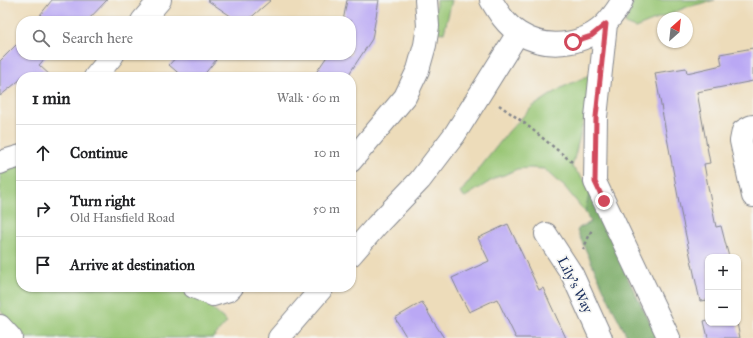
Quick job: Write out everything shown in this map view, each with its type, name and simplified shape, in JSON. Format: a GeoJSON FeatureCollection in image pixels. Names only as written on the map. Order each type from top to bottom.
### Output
{"type":"FeatureCollection","features":[{"type":"Feature","properties":{"kind":"street"},"geometry":{"type":"LineString","coordinates":[[146,16],[160,0]]}},
{"type":"Feature","properties":{"kind":"street"},"geometry":{"type":"LineString","coordinates":[[356,155],[405,97],[418,70],[425,45],[428,26],[426,0]]}},
{"type":"Feature","properties":{"kind":"street"},"geometry":{"type":"LineString","coordinates":[[491,0],[502,19],[518,33],[535,41],[554,44],[573,42],[591,36],[606,24],[620,6],[622,0]]}},
{"type":"Feature","properties":{"kind":"street"},"geometry":{"type":"LineString","coordinates":[[606,24],[596,117],[600,192],[669,338]]}},
{"type":"Feature","properties":{"kind":"street"},"geometry":{"type":"LineString","coordinates":[[356,248],[420,180],[455,134],[518,33]]}},
{"type":"Feature","properties":{"kind":"street"},"geometry":{"type":"LineString","coordinates":[[99,72],[109,60]]}},
{"type":"Feature","properties":{"kind":"street"},"geometry":{"type":"LineString","coordinates":[[753,126],[744,132],[741,141],[753,196]]}},
{"type":"Feature","properties":{"kind":"street"},"geometry":{"type":"LineString","coordinates":[[0,163],[16,157]]}},
{"type":"Feature","properties":{"kind":"street","name":"Lily's Way"},"geometry":{"type":"LineString","coordinates":[[546,234],[572,274],[601,338]]}},
{"type":"Feature","properties":{"kind":"street"},"geometry":{"type":"LineString","coordinates":[[206,292],[213,295],[223,292]]}},
{"type":"Feature","properties":{"kind":"street"},"geometry":{"type":"LineString","coordinates":[[279,338],[319,292]]}},
{"type":"Feature","properties":{"kind":"street"},"geometry":{"type":"LineString","coordinates":[[0,326],[11,338]]}},
{"type":"Feature","properties":{"kind":"path"},"geometry":{"type":"LineString","coordinates":[[481,92],[524,122],[600,192],[572,274]]}},
{"type":"Feature","properties":{"kind":"green space"},"geometry":{"type":"Polygon","coordinates":[[[436,0],[452,0],[444,33],[435,32],[436,0]]]}},
{"type":"Feature","properties":{"kind":"green space"},"geometry":{"type":"Polygon","coordinates":[[[634,0],[715,0],[687,7],[675,12],[657,12],[657,19],[635,28],[625,24],[634,0]]]}},
{"type":"Feature","properties":{"kind":"green space"},"geometry":{"type":"Polygon","coordinates":[[[596,72],[572,167],[591,187],[585,212],[564,186],[544,169],[517,169],[497,177],[465,197],[460,193],[509,131],[532,107],[563,87],[596,72]]]}},
{"type":"Feature","properties":{"kind":"green space"},"geometry":{"type":"Polygon","coordinates":[[[16,167],[16,292],[194,292],[227,322],[213,338],[27,338],[0,310],[0,174],[16,167]]]}},
{"type":"Feature","properties":{"kind":"green space"},"geometry":{"type":"Polygon","coordinates":[[[591,187],[629,281],[658,338],[628,338],[577,231],[579,228],[591,222],[585,212],[591,187]]]}},
{"type":"Feature","properties":{"kind":"building"},"geometry":{"type":"Polygon","coordinates":[[[52,0],[107,0],[92,16],[40,15],[52,0]]]}},
{"type":"Feature","properties":{"kind":"building"},"geometry":{"type":"Polygon","coordinates":[[[207,0],[271,0],[253,16],[231,16],[207,0]]]}},
{"type":"Feature","properties":{"kind":"building"},"geometry":{"type":"Polygon","coordinates":[[[347,0],[379,0],[372,39],[350,72],[316,72],[325,60],[356,60],[356,16],[344,16],[347,0]]]}},
{"type":"Feature","properties":{"kind":"building"},"geometry":{"type":"Polygon","coordinates":[[[16,45],[16,60],[44,60],[39,65],[47,72],[16,72],[16,83],[0,96],[0,61],[16,45]]]}},
{"type":"Feature","properties":{"kind":"building"},"geometry":{"type":"Polygon","coordinates":[[[753,48],[753,81],[697,92],[710,163],[704,164],[709,192],[716,227],[721,226],[728,254],[705,254],[705,300],[700,301],[681,213],[655,73],[686,68],[687,73],[722,65],[720,54],[753,48]]]}},
{"type":"Feature","properties":{"kind":"building"},"geometry":{"type":"Polygon","coordinates":[[[174,60],[216,60],[206,72],[177,72],[169,65],[174,60]]]}},
{"type":"Feature","properties":{"kind":"building"},"geometry":{"type":"Polygon","coordinates":[[[508,224],[539,290],[543,288],[566,338],[516,338],[497,299],[469,312],[460,295],[452,278],[489,261],[478,238],[508,224]]]}},
{"type":"Feature","properties":{"kind":"building"},"geometry":{"type":"Polygon","coordinates":[[[422,302],[444,338],[407,338],[395,318],[422,302]]]}},
{"type":"Feature","properties":{"kind":"building"},"geometry":{"type":"Polygon","coordinates":[[[705,326],[738,326],[740,338],[708,338],[705,326]]]}},
{"type":"Feature","properties":{"kind":"route"},"geometry":{"type":"LineString","coordinates":[[573,42],[591,36],[606,24],[596,117],[595,182],[604,201]]}}]}
